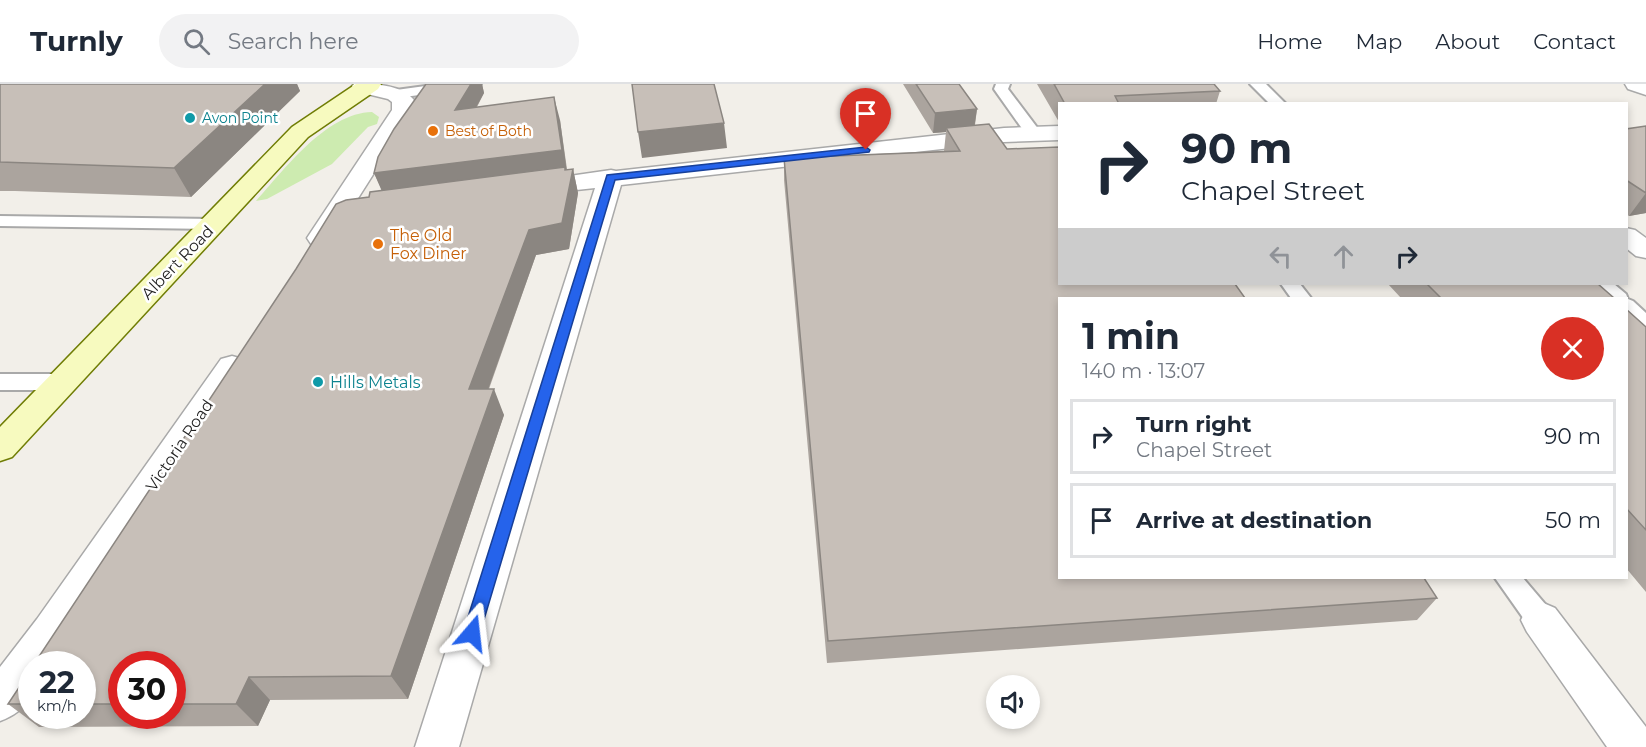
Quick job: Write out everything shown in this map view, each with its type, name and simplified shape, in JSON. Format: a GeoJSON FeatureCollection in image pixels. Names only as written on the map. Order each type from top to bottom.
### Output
{"type":"FeatureCollection","features":[{"type":"Feature","properties":{"kind":"street"},"geometry":{"type":"LineString","coordinates":[[1636,84],[1646,89]]}},
{"type":"Feature","properties":{"kind":"street"},"geometry":{"type":"LineString","coordinates":[[304,261],[350,211],[403,110],[403,100],[373,87]]}},
{"type":"Feature","properties":{"kind":"street","name":"Albert Road"},"geometry":{"type":"LineString","coordinates":[[0,448],[300,132],[373,87]]}},
{"type":"Feature","properties":{"kind":"street"},"geometry":{"type":"LineString","coordinates":[[504,191],[611,177],[1004,135],[1058,133]]}},
{"type":"Feature","properties":{"kind":"street"},"geometry":{"type":"LineString","coordinates":[[437,747],[611,177]]}},
{"type":"Feature","properties":{"kind":"street"},"geometry":{"type":"LineString","coordinates":[[1628,237],[1646,250]]}},
{"type":"Feature","properties":{"kind":"street","name":"Victoria Road"},"geometry":{"type":"LineString","coordinates":[[0,701],[51,632],[251,339]]}},
{"type":"Feature","properties":{"kind":"street"},"geometry":{"type":"LineString","coordinates":[[1541,620],[1634,747]]}},
{"type":"Feature","properties":{"kind":"lane"},"geometry":{"type":"LineString","coordinates":[[373,87],[474,84]]}},
{"type":"Feature","properties":{"kind":"lane"},"geometry":{"type":"LineString","coordinates":[[1003,84],[1001,89],[1034,134]]}},
{"type":"Feature","properties":{"kind":"lane"},"geometry":{"type":"LineString","coordinates":[[1257,84],[1277,102]]}},
{"type":"Feature","properties":{"kind":"lane"},"geometry":{"type":"LineString","coordinates":[[0,220],[213,224]]}},
{"type":"Feature","properties":{"kind":"lane"},"geometry":{"type":"LineString","coordinates":[[1291,285],[1300,297]]}},
{"type":"Feature","properties":{"kind":"lane"},"geometry":{"type":"LineString","coordinates":[[1604,285],[1618,297]]}},
{"type":"Feature","properties":{"kind":"lane"},"geometry":{"type":"LineString","coordinates":[[1628,307],[1646,324]]}},
{"type":"Feature","properties":{"kind":"lane"},"geometry":{"type":"LineString","coordinates":[[0,382],[62,382]]}},
{"type":"Feature","properties":{"kind":"lane"},"geometry":{"type":"LineString","coordinates":[[1509,579],[1541,620]]}},
{"type":"Feature","properties":{"kind":"green space"},"geometry":{"type":"Polygon","coordinates":[[[372,112],[379,117],[377,124],[368,127],[332,164],[267,199],[256,201],[293,159],[322,132],[355,115],[372,112]]]}},
{"type":"Feature","properties":{"kind":"building"},"geometry":{"type":"Polygon","coordinates":[[[0,84],[265,84],[174,168],[0,162],[0,84]]]}},
{"type":"Feature","properties":{"kind":"building"},"geometry":{"type":"Polygon","coordinates":[[[426,84],[471,84],[455,110],[554,97],[562,150],[374,173],[378,157],[394,129],[426,84]]]}},
{"type":"Feature","properties":{"kind":"building"},"geometry":{"type":"Polygon","coordinates":[[[632,84],[714,84],[724,123],[638,132],[632,84]]]}},
{"type":"Feature","properties":{"kind":"building"},"geometry":{"type":"Polygon","coordinates":[[[916,84],[959,84],[977,109],[935,113],[916,84]]]}},
{"type":"Feature","properties":{"kind":"building"},"geometry":{"type":"Polygon","coordinates":[[[1054,84],[1214,84],[1220,91],[1115,96],[1118,102],[1064,102],[1054,84]]]}},
{"type":"Feature","properties":{"kind":"building"},"geometry":{"type":"Polygon","coordinates":[[[989,124],[1007,149],[1058,147],[1058,285],[1236,285],[1244,297],[1058,297],[1058,579],[1425,579],[1437,598],[828,641],[784,158],[960,151],[946,128],[989,124]]]}},
{"type":"Feature","properties":{"kind":"building"},"geometry":{"type":"Polygon","coordinates":[[[1646,126],[1646,193],[1628,181],[1628,129],[1646,126]]]}},
{"type":"Feature","properties":{"kind":"building"},"geometry":{"type":"Polygon","coordinates":[[[565,167],[565,170],[573,169],[562,223],[529,230],[469,389],[494,389],[391,676],[249,677],[236,704],[186,704],[186,651],[108,651],[108,704],[96,704],[96,651],[43,651],[296,269],[336,204],[346,200],[369,197],[370,192],[565,167]]]}},
{"type":"Feature","properties":{"kind":"building"},"geometry":{"type":"Polygon","coordinates":[[[1428,285],[1599,285],[1613,297],[1440,297],[1428,285]]]}},
{"type":"Feature","properties":{"kind":"building"},"geometry":{"type":"Polygon","coordinates":[[[1628,311],[1646,327],[1646,530],[1628,510],[1628,311]]]}},
{"type":"Feature","properties":{"kind":"building"},"geometry":{"type":"Polygon","coordinates":[[[18,689],[18,704],[8,704],[18,689]]]}},
{"type":"Feature","properties":{"kind":"place","name":"Avon Point"},"geometry":{"type":"Point","coordinates":[190,118]}},
{"type":"Feature","properties":{"kind":"place","name":"Best of Both"},"geometry":{"type":"Point","coordinates":[433,131]}},
{"type":"Feature","properties":{"kind":"place","name":"The Old Fox Diner"},"geometry":{"type":"Point","coordinates":[378,244]}},
{"type":"Feature","properties":{"kind":"place","name":"Hills Metals"},"geometry":{"type":"Point","coordinates":[318,382]}},
{"type":"Feature","properties":{"kind":"route"},"geometry":{"type":"LineString","coordinates":[[472,633],[611,177],[866,150]]}}]}
